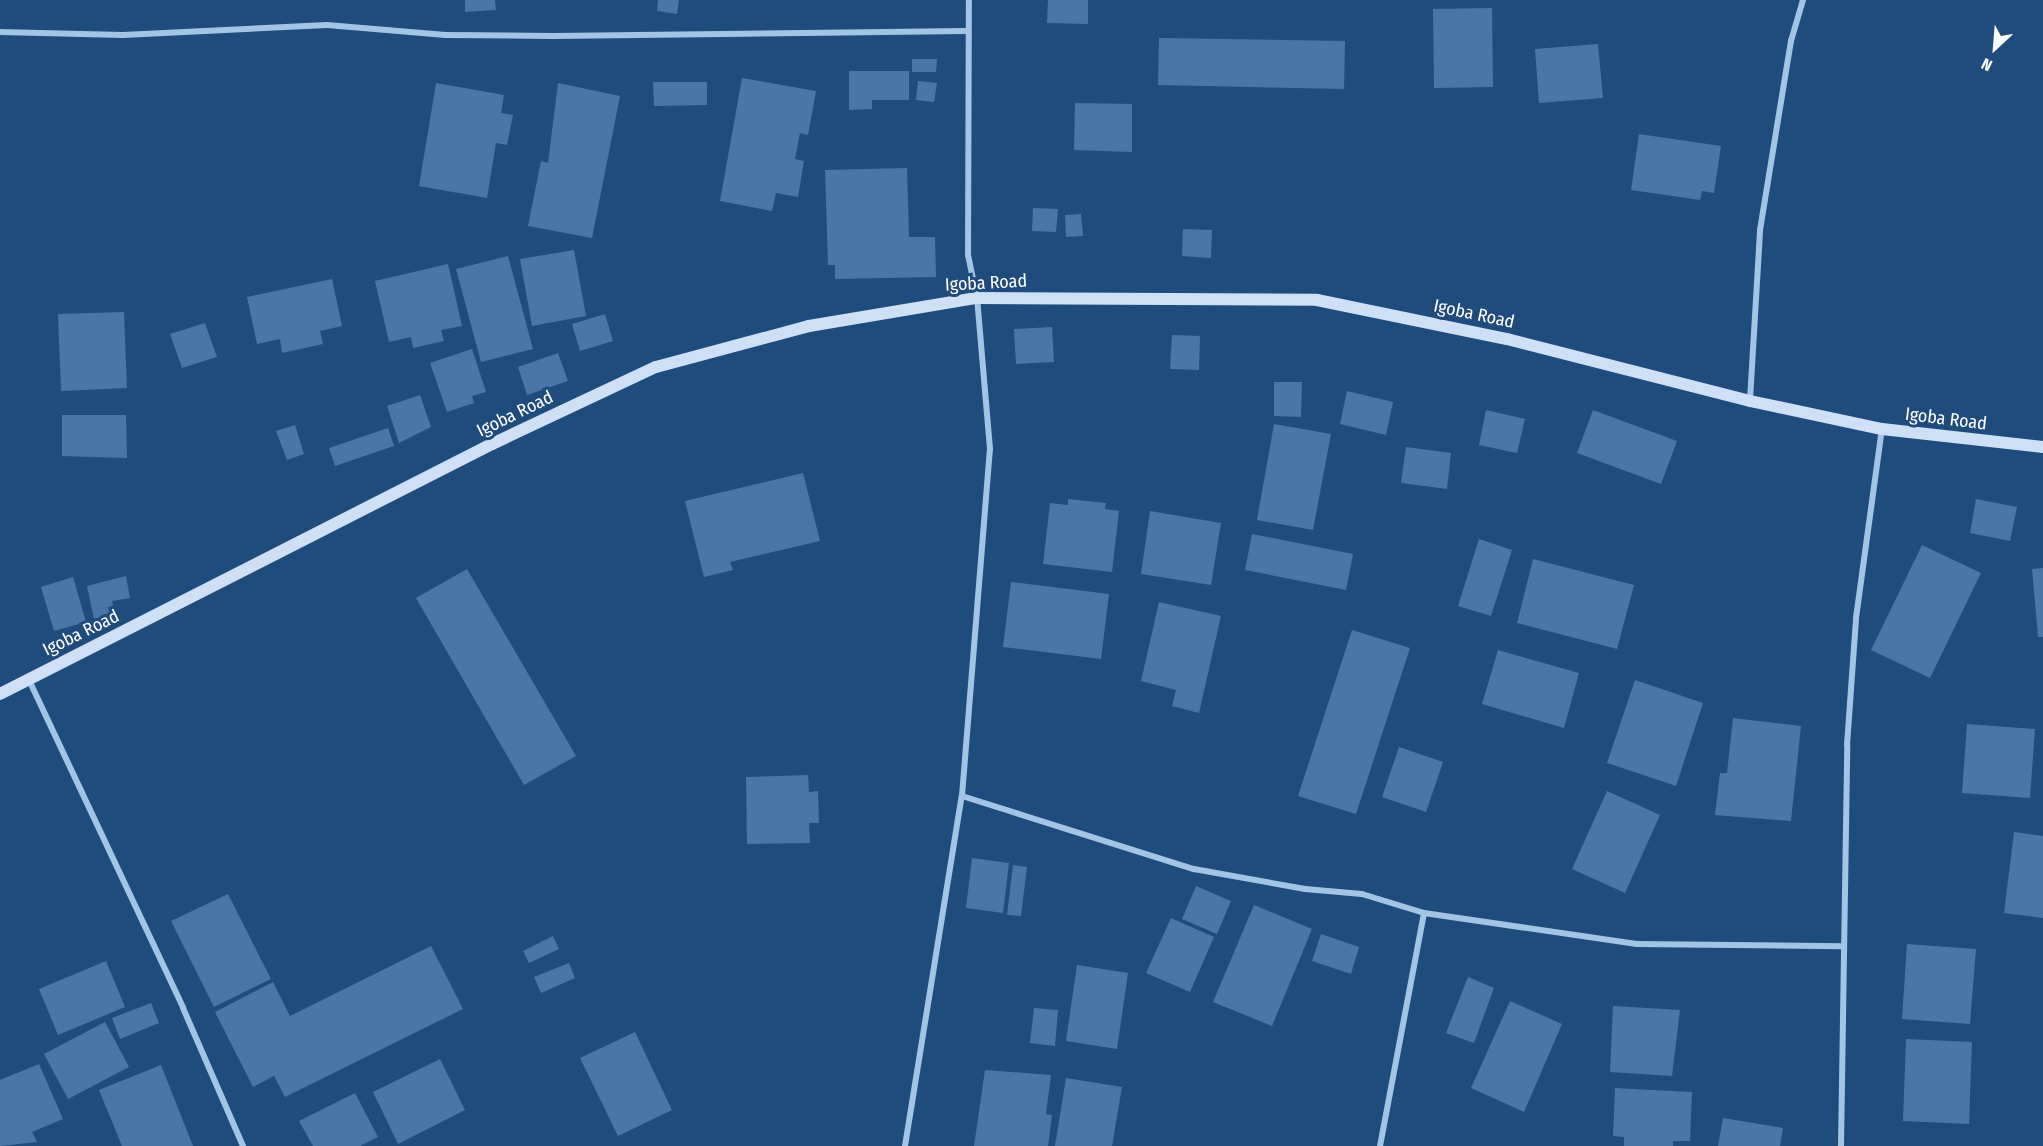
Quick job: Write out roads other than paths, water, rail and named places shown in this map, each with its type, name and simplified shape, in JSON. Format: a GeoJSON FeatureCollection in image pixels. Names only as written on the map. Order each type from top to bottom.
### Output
{"type":"FeatureCollection","features":[{"type":"Feature","properties":{"kind":"street"},"geometry":{"type":"LineString","coordinates":[[905,1146],[962,796],[990,449],[977,298],[968,255],[966,32],[969,0]]}},
{"type":"Feature","properties":{"kind":"street"},"geometry":{"type":"LineString","coordinates":[[1750,401],[1760,230],[1791,41],[1803,0]]}},
{"type":"Feature","properties":{"kind":"street"},"geometry":{"type":"LineString","coordinates":[[0,32],[123,35],[327,25],[446,35],[966,32]]}},
{"type":"Feature","properties":{"kind":"street","name":"Igoba Road"},"geometry":{"type":"LineString","coordinates":[[0,694],[492,444],[656,367],[809,326],[977,298],[1317,300],[1506,339],[1750,401],[1882,429],[2043,447]]}},
{"type":"Feature","properties":{"kind":"street"},"geometry":{"type":"LineString","coordinates":[[1841,1146],[1847,745],[1856,618],[1882,429]]}},
{"type":"Feature","properties":{"kind":"street"},"geometry":{"type":"LineString","coordinates":[[29,680],[183,1008],[243,1146]]}},
{"type":"Feature","properties":{"kind":"street"},"geometry":{"type":"LineString","coordinates":[[962,796],[1194,869],[1305,889],[1362,894],[1424,913],[1637,944],[1843,946]]}},
{"type":"Feature","properties":{"kind":"street"},"geometry":{"type":"LineString","coordinates":[[1380,1146],[1424,913]]}}]}
